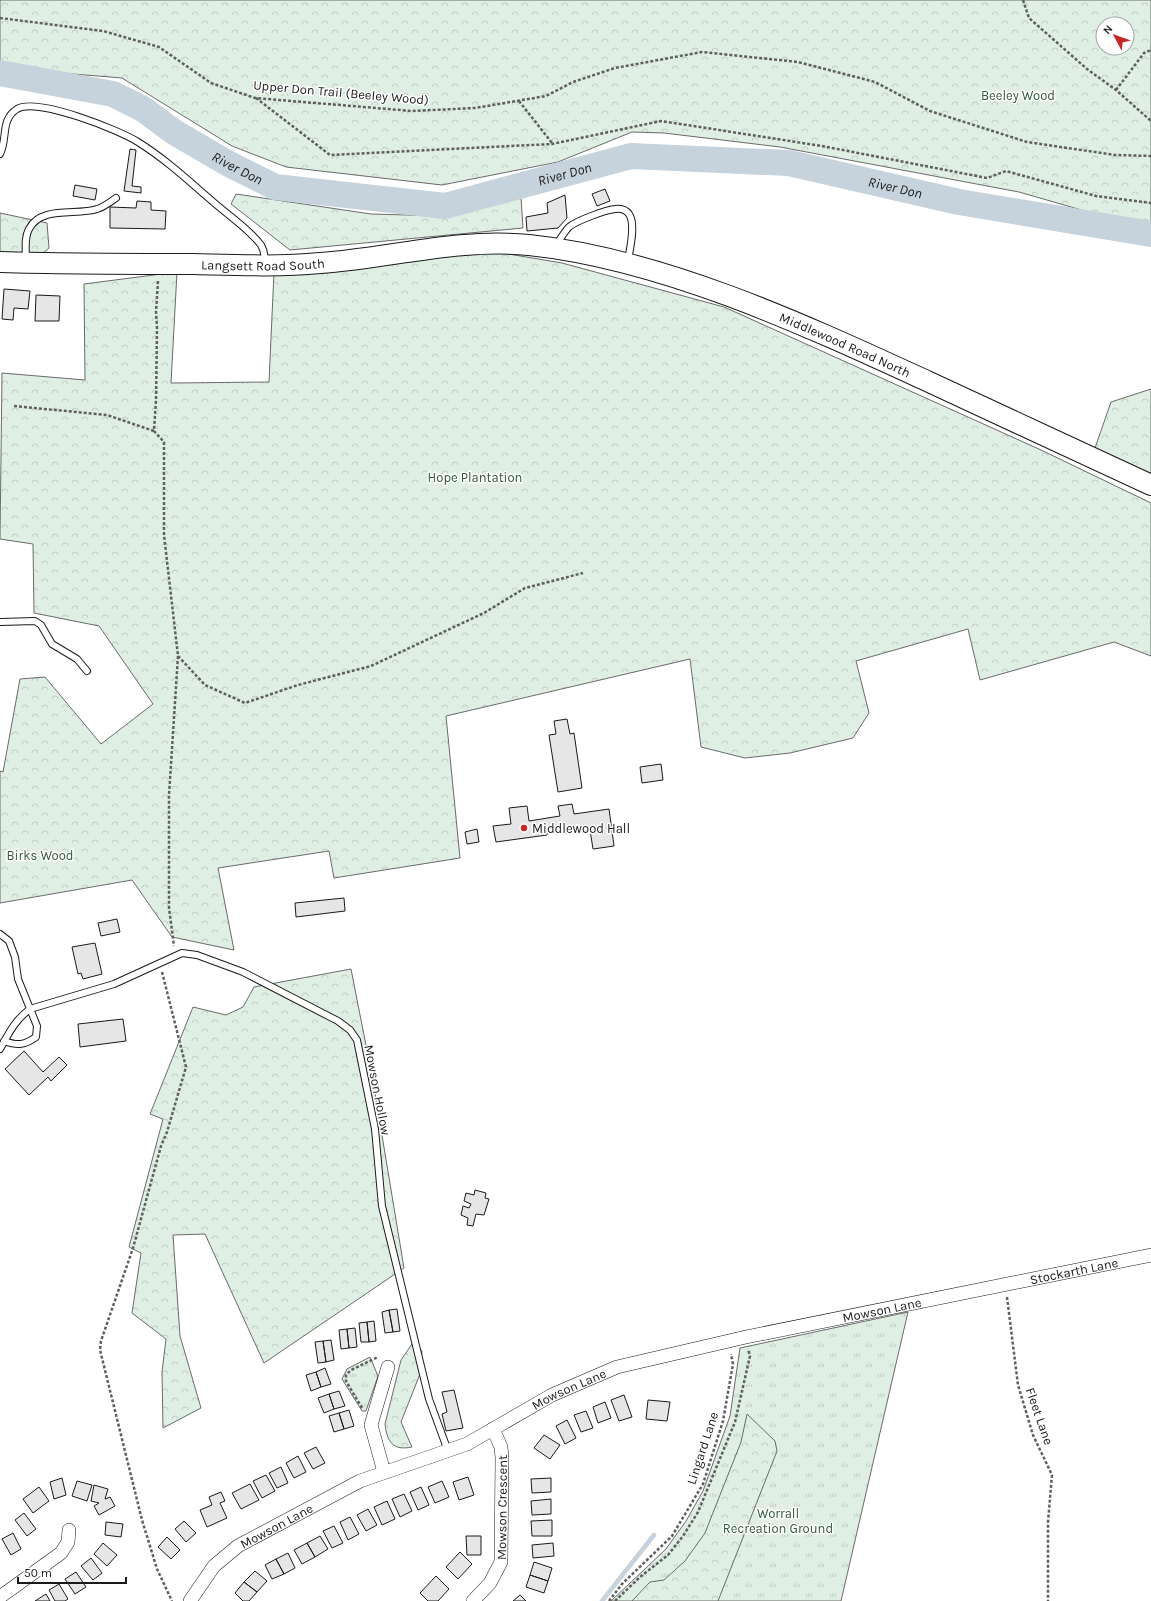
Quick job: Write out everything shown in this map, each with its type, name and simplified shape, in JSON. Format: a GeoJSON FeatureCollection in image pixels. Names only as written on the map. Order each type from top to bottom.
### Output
{"type":"FeatureCollection","features":[{"type":"Feature","properties":{"kind":"main road","name":"Langsett Road South"},"geometry":{"type":"LineString","coordinates":[[0,262],[158,264],[319,263],[456,244],[493,243],[525,245]]}},
{"type":"Feature","properties":{"kind":"main road","name":"Middlewood Road North"},"geometry":{"type":"LineString","coordinates":[[525,245],[586,253],[627,264],[676,278],[780,317],[865,353],[1151,485]]}},
{"type":"Feature","properties":{"kind":"street","name":"Stockarth Lane"},"geometry":{"type":"LineString","coordinates":[[1001,1285],[1151,1255]]}},
{"type":"Feature","properties":{"kind":"street","name":"Mowson Lane"},"geometry":{"type":"LineString","coordinates":[[190,1601],[214,1566],[238,1546],[360,1481],[467,1444],[552,1395],[617,1367],[746,1337],[1001,1285]]}},
{"type":"Feature","properties":{"kind":"street"},"geometry":{"type":"LineString","coordinates":[[384,1472],[372,1433],[373,1417],[387,1375],[388,1367]]}},
{"type":"Feature","properties":{"kind":"street","name":"Mowson Crescent"},"geometry":{"type":"LineString","coordinates":[[473,1601],[490,1583],[501,1562],[502,1458],[501,1447],[493,1430]]}},
{"type":"Feature","properties":{"kind":"street"},"geometry":{"type":"LineString","coordinates":[[0,1597],[61,1553],[68,1542],[69,1530]]}},
{"type":"Feature","properties":{"kind":"lane"},"geometry":{"type":"LineString","coordinates":[[0,154],[3,148],[2,128],[6,120],[17,108],[27,106],[50,108],[112,128],[157,154],[244,228],[261,245],[265,255],[265,264]]}},
{"type":"Feature","properties":{"kind":"lane"},"geometry":{"type":"LineString","coordinates":[[26,263],[26,237],[29,228],[39,218],[54,213],[79,212],[98,209],[116,198]]}},
{"type":"Feature","properties":{"kind":"lane"},"geometry":{"type":"LineString","coordinates":[[554,248],[569,228],[576,223],[616,208],[624,209],[630,215],[632,222],[631,243],[627,264]]}},
{"type":"Feature","properties":{"kind":"lane"},"geometry":{"type":"LineString","coordinates":[[0,622],[34,621],[41,625],[52,644],[77,659],[87,671]]}},
{"type":"Feature","properties":{"kind":"lane"},"geometry":{"type":"LineString","coordinates":[[0,934],[9,942],[15,957],[18,979],[37,1026],[36,1037],[27,1044],[15,1046],[4,1041]]}},
{"type":"Feature","properties":{"kind":"lane","name":"Mowson Hollow"},"geometry":{"type":"LineString","coordinates":[[0,1049],[11,1026],[30,1009],[114,984],[182,953],[197,955],[242,972],[338,1021],[350,1030],[357,1040],[375,1129],[382,1206],[427,1391],[448,1451]]}},
{"type":"Feature","properties":{"kind":"path"},"geometry":{"type":"LineString","coordinates":[[1023,0],[1029,18],[1086,69],[1116,90],[1151,121]]}},
{"type":"Feature","properties":{"kind":"path","name":"Upper Don Trail (Beeley Wood)"},"geometry":{"type":"LineString","coordinates":[[0,18],[103,31],[159,47],[211,83],[255,98],[412,111],[475,108],[546,96],[573,82],[615,68],[702,52],[798,62],[875,82],[930,111],[1027,142],[1115,155],[1151,156]]}},
{"type":"Feature","properties":{"kind":"path"},"geometry":{"type":"LineString","coordinates":[[1116,90],[1144,53],[1151,50]]}},
{"type":"Feature","properties":{"kind":"path"},"geometry":{"type":"LineString","coordinates":[[255,98],[330,155],[552,144],[661,121],[822,146],[987,178],[1006,171],[1096,196],[1151,203]]}},
{"type":"Feature","properties":{"kind":"path"},"geometry":{"type":"LineString","coordinates":[[519,101],[552,144]]}},
{"type":"Feature","properties":{"kind":"path"},"geometry":{"type":"LineString","coordinates":[[154,431],[158,327],[156,312],[158,264]]}},
{"type":"Feature","properties":{"kind":"path"},"geometry":{"type":"LineString","coordinates":[[14,406],[107,415],[154,431],[164,442],[164,535],[178,656],[169,803],[169,908],[176,955],[161,973],[186,1067],[167,1132],[159,1153],[133,1248],[101,1341],[100,1350],[142,1520],[157,1569],[172,1601]]}},
{"type":"Feature","properties":{"kind":"path"},"geometry":{"type":"LineString","coordinates":[[178,656],[205,685],[245,703],[298,685],[371,666],[484,613],[525,588],[583,573]]}},
{"type":"Feature","properties":{"kind":"path","name":"Fleet Lane"},"geometry":{"type":"LineString","coordinates":[[1001,1285],[1008,1318],[1018,1384],[1033,1435],[1052,1475],[1048,1522],[1048,1601]]}},
{"type":"Feature","properties":{"kind":"path"},"geometry":{"type":"LineString","coordinates":[[615,1601],[640,1577],[668,1555],[683,1536],[698,1512],[734,1422],[750,1356],[746,1337]]}},
{"type":"Feature","properties":{"kind":"path","name":"Lingard Lane"},"geometry":{"type":"LineString","coordinates":[[609,1601],[622,1584],[672,1536],[703,1484],[723,1421],[733,1364],[729,1341]]}},
{"type":"Feature","properties":{"kind":"path"},"geometry":{"type":"LineString","coordinates":[[373,1417],[362,1409],[346,1381],[346,1374],[385,1353],[391,1359],[388,1367]]}},
{"type":"Feature","properties":{"kind":"green space","name":"Beeley Wood"},"geometry":{"type":"Polygon","coordinates":[[[0,0],[1151,0],[1151,230],[1019,192],[780,147],[664,133],[632,132],[558,162],[442,185],[286,167],[232,146],[122,78],[0,68],[0,0]]]}},
{"type":"Feature","properties":{"kind":"green space"},"geometry":{"type":"Polygon","coordinates":[[[236,194],[371,214],[444,216],[521,197],[523,228],[290,250],[231,204],[236,194]]]}},
{"type":"Feature","properties":{"kind":"green space"},"geometry":{"type":"Polygon","coordinates":[[[0,213],[47,223],[49,248],[35,260],[0,260],[0,213]]]}},
{"type":"Feature","properties":{"kind":"green space","name":"Hope Plantation"},"geometry":{"type":"Polygon","coordinates":[[[479,249],[562,263],[724,307],[1041,450],[1151,503],[1151,656],[1114,642],[980,680],[968,629],[856,661],[869,713],[853,738],[790,753],[745,758],[701,747],[690,659],[446,716],[460,858],[334,878],[329,851],[218,868],[234,950],[172,937],[132,880],[0,903],[0,771],[3,772],[20,679],[45,677],[101,744],[153,704],[99,626],[34,613],[33,544],[0,539],[2,373],[85,380],[84,284],[177,272],[171,383],[269,382],[274,272],[479,249]]]}},
{"type":"Feature","properties":{"kind":"green space"},"geometry":{"type":"Polygon","coordinates":[[[1151,389],[1151,476],[1095,448],[1111,402],[1151,389]]]}},
{"type":"Feature","properties":{"kind":"green space"},"geometry":{"type":"Polygon","coordinates":[[[351,969],[373,1081],[404,1268],[264,1363],[205,1234],[173,1235],[180,1336],[201,1408],[163,1428],[162,1372],[166,1339],[132,1313],[141,1253],[129,1247],[163,1119],[150,1114],[193,1007],[226,1015],[243,1007],[254,987],[351,969]]]}},
{"type":"Feature","properties":{"kind":"green space","name":"Worrall Recreation Ground"},"geometry":{"type":"Polygon","coordinates":[[[908,1312],[841,1601],[611,1601],[666,1549],[686,1521],[703,1491],[730,1416],[740,1348],[908,1312]]]}},
{"type":"Feature","properties":{"kind":"green space"},"geometry":{"type":"Polygon","coordinates":[[[412,1344],[422,1351],[420,1374],[401,1422],[412,1447],[400,1448],[392,1444],[389,1440],[385,1424],[401,1360],[412,1344]]]}},
{"type":"Feature","properties":{"kind":"green space"},"geometry":{"type":"Polygon","coordinates":[[[370,1357],[378,1376],[366,1411],[362,1411],[342,1379],[347,1369],[370,1357]]]}},
{"type":"Feature","properties":{"kind":"green space"},"geometry":{"type":"Polygon","coordinates":[[[747,1414],[775,1441],[777,1451],[718,1601],[632,1601],[650,1582],[664,1580],[685,1561],[705,1533],[741,1442],[747,1414]]]}},
{"type":"Feature","properties":{"kind":"building"},"geometry":{"type":"Polygon","coordinates":[[[130,149],[136,150],[132,186],[141,187],[141,193],[124,191],[130,149]]]}},
{"type":"Feature","properties":{"kind":"building"},"geometry":{"type":"Polygon","coordinates":[[[75,185],[97,189],[95,200],[73,196],[75,185]]]}},
{"type":"Feature","properties":{"kind":"building"},"geometry":{"type":"Polygon","coordinates":[[[605,189],[610,201],[597,206],[592,194],[605,189]]]}},
{"type":"Feature","properties":{"kind":"building"},"geometry":{"type":"Polygon","coordinates":[[[565,195],[567,218],[558,228],[527,231],[526,217],[548,213],[547,203],[565,195]]]}},
{"type":"Feature","properties":{"kind":"building"},"geometry":{"type":"Polygon","coordinates":[[[137,201],[151,202],[151,210],[166,211],[165,229],[110,228],[110,207],[136,208],[137,201]]]}},
{"type":"Feature","properties":{"kind":"building"},"geometry":{"type":"Polygon","coordinates":[[[4,289],[30,291],[28,309],[14,308],[13,320],[2,319],[4,289]]]}},
{"type":"Feature","properties":{"kind":"building"},"geometry":{"type":"Polygon","coordinates":[[[36,295],[60,296],[59,321],[35,321],[36,295]]]}},
{"type":"Feature","properties":{"kind":"building"},"geometry":{"type":"Polygon","coordinates":[[[567,719],[570,734],[574,733],[582,788],[558,792],[549,735],[556,734],[554,721],[567,719]]]}},
{"type":"Feature","properties":{"kind":"building"},"geometry":{"type":"Polygon","coordinates":[[[661,764],[663,780],[642,783],[640,767],[661,764]]]}},
{"type":"Feature","properties":{"kind":"building","name":"Middlewood Hall"},"geometry":{"type":"Polygon","coordinates":[[[572,804],[574,814],[609,809],[614,846],[593,849],[590,830],[565,833],[564,827],[547,829],[547,835],[496,842],[493,826],[511,824],[509,808],[527,806],[529,821],[560,816],[558,806],[572,804]]]}},
{"type":"Feature","properties":{"kind":"building"},"geometry":{"type":"Polygon","coordinates":[[[477,829],[479,842],[467,844],[465,832],[477,829]]]}},
{"type":"Feature","properties":{"kind":"building"},"geometry":{"type":"Polygon","coordinates":[[[344,898],[345,911],[296,917],[295,903],[344,898]]]}},
{"type":"Feature","properties":{"kind":"building"},"geometry":{"type":"Polygon","coordinates":[[[117,919],[120,932],[101,936],[98,923],[117,919]]]}},
{"type":"Feature","properties":{"kind":"building"},"geometry":{"type":"Polygon","coordinates":[[[95,943],[102,974],[83,979],[81,973],[78,974],[72,947],[95,943]]]}},
{"type":"Feature","properties":{"kind":"building"},"geometry":{"type":"Polygon","coordinates":[[[123,1019],[126,1041],[80,1047],[78,1024],[123,1019]]]}},
{"type":"Feature","properties":{"kind":"building"},"geometry":{"type":"Polygon","coordinates":[[[24,1051],[43,1072],[59,1057],[67,1065],[51,1081],[48,1077],[29,1095],[5,1069],[24,1051]]]}},
{"type":"Feature","properties":{"kind":"building"},"geometry":{"type":"Polygon","coordinates":[[[475,1190],[486,1193],[485,1198],[489,1199],[484,1215],[476,1214],[473,1226],[467,1225],[468,1218],[461,1215],[463,1206],[469,1208],[471,1204],[464,1201],[466,1193],[474,1195],[475,1190]]]}},
{"type":"Feature","properties":{"kind":"building"},"geometry":{"type":"Polygon","coordinates":[[[397,1309],[400,1331],[393,1332],[389,1310],[397,1309]]]}},
{"type":"Feature","properties":{"kind":"building"},"geometry":{"type":"Polygon","coordinates":[[[389,1310],[393,1332],[385,1333],[382,1312],[389,1310]]]}},
{"type":"Feature","properties":{"kind":"building"},"geometry":{"type":"Polygon","coordinates":[[[374,1321],[376,1341],[369,1342],[367,1322],[374,1321]]]}},
{"type":"Feature","properties":{"kind":"building"},"geometry":{"type":"Polygon","coordinates":[[[367,1322],[369,1342],[361,1342],[359,1323],[367,1322]]]}},
{"type":"Feature","properties":{"kind":"building"},"geometry":{"type":"Polygon","coordinates":[[[355,1328],[357,1347],[349,1348],[347,1329],[355,1328]]]}},
{"type":"Feature","properties":{"kind":"building"},"geometry":{"type":"Polygon","coordinates":[[[347,1329],[349,1348],[341,1349],[339,1330],[347,1329]]]}},
{"type":"Feature","properties":{"kind":"building"},"geometry":{"type":"Polygon","coordinates":[[[331,1340],[334,1360],[326,1362],[323,1341],[331,1340]]]}},
{"type":"Feature","properties":{"kind":"building"},"geometry":{"type":"Polygon","coordinates":[[[323,1341],[326,1362],[318,1363],[315,1342],[323,1341]]]}},
{"type":"Feature","properties":{"kind":"building"},"geometry":{"type":"Polygon","coordinates":[[[325,1368],[331,1384],[321,1387],[316,1372],[325,1368]]]}},
{"type":"Feature","properties":{"kind":"building"},"geometry":{"type":"Polygon","coordinates":[[[316,1372],[321,1387],[311,1391],[306,1375],[316,1372]]]}},
{"type":"Feature","properties":{"kind":"building"},"geometry":{"type":"Polygon","coordinates":[[[454,1390],[463,1428],[446,1431],[442,1414],[447,1412],[442,1392],[454,1390]]]}},
{"type":"Feature","properties":{"kind":"building"},"geometry":{"type":"Polygon","coordinates":[[[339,1391],[345,1406],[334,1409],[329,1394],[339,1391]]]}},
{"type":"Feature","properties":{"kind":"building"},"geometry":{"type":"Polygon","coordinates":[[[329,1394],[334,1409],[324,1413],[318,1398],[329,1394]]]}},
{"type":"Feature","properties":{"kind":"building"},"geometry":{"type":"Polygon","coordinates":[[[624,1395],[632,1417],[619,1421],[611,1400],[624,1395]]]}},
{"type":"Feature","properties":{"kind":"building"},"geometry":{"type":"Polygon","coordinates":[[[648,1400],[670,1402],[667,1421],[646,1419],[648,1400]]]}},
{"type":"Feature","properties":{"kind":"building"},"geometry":{"type":"Polygon","coordinates":[[[605,1402],[611,1418],[598,1423],[593,1407],[605,1402]]]}},
{"type":"Feature","properties":{"kind":"building"},"geometry":{"type":"Polygon","coordinates":[[[349,1410],[354,1426],[344,1429],[339,1413],[349,1410]]]}},
{"type":"Feature","properties":{"kind":"building"},"geometry":{"type":"Polygon","coordinates":[[[586,1411],[593,1428],[581,1432],[574,1415],[586,1411]]]}},
{"type":"Feature","properties":{"kind":"building"},"geometry":{"type":"Polygon","coordinates":[[[339,1413],[344,1429],[334,1432],[329,1416],[339,1413]]]}},
{"type":"Feature","properties":{"kind":"building"},"geometry":{"type":"Polygon","coordinates":[[[567,1420],[576,1438],[565,1444],[556,1426],[567,1420]]]}},
{"type":"Feature","properties":{"kind":"building"},"geometry":{"type":"Polygon","coordinates":[[[544,1435],[560,1445],[550,1459],[534,1448],[544,1435]]]}},
{"type":"Feature","properties":{"kind":"building"},"geometry":{"type":"Polygon","coordinates":[[[316,1447],[325,1463],[313,1469],[304,1453],[316,1447]]]}},
{"type":"Feature","properties":{"kind":"building"},"geometry":{"type":"Polygon","coordinates":[[[298,1456],[306,1472],[294,1478],[286,1463],[298,1456]]]}},
{"type":"Feature","properties":{"kind":"building"},"geometry":{"type":"Polygon","coordinates":[[[281,1467],[288,1483],[277,1488],[269,1473],[281,1467]]]}},
{"type":"Feature","properties":{"kind":"building"},"geometry":{"type":"Polygon","coordinates":[[[266,1475],[275,1491],[262,1498],[253,1481],[266,1475]]]}},
{"type":"Feature","properties":{"kind":"building"},"geometry":{"type":"Polygon","coordinates":[[[468,1477],[474,1495],[459,1500],[453,1482],[468,1477]]]}},
{"type":"Feature","properties":{"kind":"building"},"geometry":{"type":"Polygon","coordinates":[[[62,1478],[66,1495],[54,1499],[50,1482],[62,1478]]]}},
{"type":"Feature","properties":{"kind":"building"},"geometry":{"type":"Polygon","coordinates":[[[551,1478],[551,1492],[532,1493],[531,1479],[551,1478]]]}},
{"type":"Feature","properties":{"kind":"building"},"geometry":{"type":"Polygon","coordinates":[[[77,1481],[92,1485],[87,1501],[72,1496],[77,1481]]]}},
{"type":"Feature","properties":{"kind":"building"},"geometry":{"type":"Polygon","coordinates":[[[442,1481],[449,1497],[435,1503],[428,1487],[442,1481]]]}},
{"type":"Feature","properties":{"kind":"building"},"geometry":{"type":"Polygon","coordinates":[[[250,1484],[259,1500],[241,1509],[232,1493],[250,1484]]]}},
{"type":"Feature","properties":{"kind":"building"},"geometry":{"type":"Polygon","coordinates":[[[94,1485],[108,1489],[105,1499],[110,1497],[115,1506],[99,1515],[94,1506],[99,1503],[91,1501],[94,1485]]]}},
{"type":"Feature","properties":{"kind":"building"},"geometry":{"type":"Polygon","coordinates":[[[39,1487],[49,1501],[33,1513],[23,1499],[39,1487]]]}},
{"type":"Feature","properties":{"kind":"building"},"geometry":{"type":"Polygon","coordinates":[[[421,1487],[429,1505],[418,1510],[410,1492],[421,1487]]]}},
{"type":"Feature","properties":{"kind":"building"},"geometry":{"type":"Polygon","coordinates":[[[221,1492],[225,1501],[220,1503],[227,1518],[207,1527],[200,1510],[212,1505],[209,1497],[221,1492]]]}},
{"type":"Feature","properties":{"kind":"building"},"geometry":{"type":"Polygon","coordinates":[[[404,1494],[412,1511],[400,1517],[392,1499],[404,1494]]]}},
{"type":"Feature","properties":{"kind":"building"},"geometry":{"type":"Polygon","coordinates":[[[551,1499],[551,1514],[532,1515],[531,1501],[551,1499]]]}},
{"type":"Feature","properties":{"kind":"building"},"geometry":{"type":"Polygon","coordinates":[[[387,1501],[395,1519],[382,1525],[374,1507],[387,1501]]]}},
{"type":"Feature","properties":{"kind":"building"},"geometry":{"type":"Polygon","coordinates":[[[368,1509],[377,1525],[366,1531],[357,1515],[368,1509]]]}},
{"type":"Feature","properties":{"kind":"building"},"geometry":{"type":"Polygon","coordinates":[[[24,1513],[36,1529],[27,1536],[15,1520],[24,1513]]]}},
{"type":"Feature","properties":{"kind":"building"},"geometry":{"type":"Polygon","coordinates":[[[350,1517],[359,1534],[348,1540],[340,1522],[350,1517]]]}},
{"type":"Feature","properties":{"kind":"building"},"geometry":{"type":"Polygon","coordinates":[[[552,1520],[552,1536],[532,1536],[531,1521],[552,1520]]]}},
{"type":"Feature","properties":{"kind":"building"},"geometry":{"type":"Polygon","coordinates":[[[184,1521],[196,1533],[186,1542],[175,1529],[184,1521]]]}},
{"type":"Feature","properties":{"kind":"building"},"geometry":{"type":"Polygon","coordinates":[[[106,1522],[123,1524],[121,1537],[105,1535],[106,1522]]]}},
{"type":"Feature","properties":{"kind":"building"},"geometry":{"type":"Polygon","coordinates":[[[334,1526],[343,1543],[332,1548],[323,1531],[334,1526]]]}},
{"type":"Feature","properties":{"kind":"building"},"geometry":{"type":"Polygon","coordinates":[[[13,1533],[21,1549],[11,1555],[2,1539],[13,1533]]]}},
{"type":"Feature","properties":{"kind":"building"},"geometry":{"type":"Polygon","coordinates":[[[320,1536],[328,1549],[315,1557],[307,1543],[320,1536]]]}},
{"type":"Feature","properties":{"kind":"building"},"geometry":{"type":"Polygon","coordinates":[[[466,1536],[481,1536],[481,1555],[467,1555],[466,1536]]]}},
{"type":"Feature","properties":{"kind":"building"},"geometry":{"type":"Polygon","coordinates":[[[167,1537],[180,1550],[171,1559],[158,1547],[167,1537]]]}},
{"type":"Feature","properties":{"kind":"building"},"geometry":{"type":"Polygon","coordinates":[[[103,1543],[117,1555],[107,1566],[94,1554],[103,1543]]]}},
{"type":"Feature","properties":{"kind":"building"},"geometry":{"type":"Polygon","coordinates":[[[307,1543],[315,1557],[302,1564],[294,1550],[307,1543]]]}},
{"type":"Feature","properties":{"kind":"building"},"geometry":{"type":"Polygon","coordinates":[[[553,1543],[554,1556],[533,1558],[532,1545],[553,1543]]]}},
{"type":"Feature","properties":{"kind":"building"},"geometry":{"type":"Polygon","coordinates":[[[460,1552],[472,1564],[458,1579],[446,1567],[460,1552]]]}},
{"type":"Feature","properties":{"kind":"building"},"geometry":{"type":"Polygon","coordinates":[[[288,1553],[295,1568],[284,1574],[276,1559],[288,1553]]]}},
{"type":"Feature","properties":{"kind":"building"},"geometry":{"type":"Polygon","coordinates":[[[91,1558],[102,1573],[93,1580],[81,1566],[91,1558]]]}},
{"type":"Feature","properties":{"kind":"building"},"geometry":{"type":"Polygon","coordinates":[[[276,1559],[284,1574],[272,1579],[265,1565],[276,1559]]]}},
{"type":"Feature","properties":{"kind":"building"},"geometry":{"type":"Polygon","coordinates":[[[534,1562],[552,1568],[548,1581],[530,1575],[534,1562]]]}},
{"type":"Feature","properties":{"kind":"building"},"geometry":{"type":"Polygon","coordinates":[[[255,1571],[267,1581],[257,1592],[244,1582],[255,1571]]]}},
{"type":"Feature","properties":{"kind":"building"},"geometry":{"type":"Polygon","coordinates":[[[76,1572],[86,1587],[75,1594],[65,1579],[76,1572]]]}},
{"type":"Feature","properties":{"kind":"building"},"geometry":{"type":"Polygon","coordinates":[[[530,1575],[548,1581],[544,1593],[526,1587],[530,1575]]]}},
{"type":"Feature","properties":{"kind":"building"},"geometry":{"type":"Polygon","coordinates":[[[436,1576],[449,1589],[438,1601],[428,1601],[420,1593],[436,1576]]]}},
{"type":"Feature","properties":{"kind":"building"},"geometry":{"type":"Polygon","coordinates":[[[244,1582],[257,1592],[249,1601],[243,1601],[235,1593],[244,1582]]]}},
{"type":"Feature","properties":{"kind":"building"},"geometry":{"type":"Polygon","coordinates":[[[59,1584],[68,1599],[65,1601],[55,1601],[49,1590],[59,1584]]]}},
{"type":"Feature","properties":{"kind":"building"},"geometry":{"type":"Polygon","coordinates":[[[46,1594],[50,1601],[35,1601],[46,1594]]]}},
{"type":"Feature","properties":{"kind":"building"},"geometry":{"type":"Polygon","coordinates":[[[520,1595],[526,1601],[513,1601],[520,1595]]]}},
{"type":"Feature","properties":{"kind":"waterway","name":"River Don"},"geometry":{"type":"LineString","coordinates":[[0,73],[113,94],[143,109],[174,132],[229,164],[275,187],[445,206],[631,156],[789,163],[959,202],[1151,234]]}},
{"type":"Feature","properties":{"kind":"waterway"},"geometry":{"type":"LineString","coordinates":[[602,1601],[654,1535]]}},
{"type":"Feature","properties":{"kind":"place","name":"Middlewood Hall"},"geometry":{"type":"Point","coordinates":[524,828]}},
{"type":"Feature","properties":{"kind":"park label","name":"Birks Wood"},"geometry":{"type":"Point","coordinates":[40,855]}}]}
